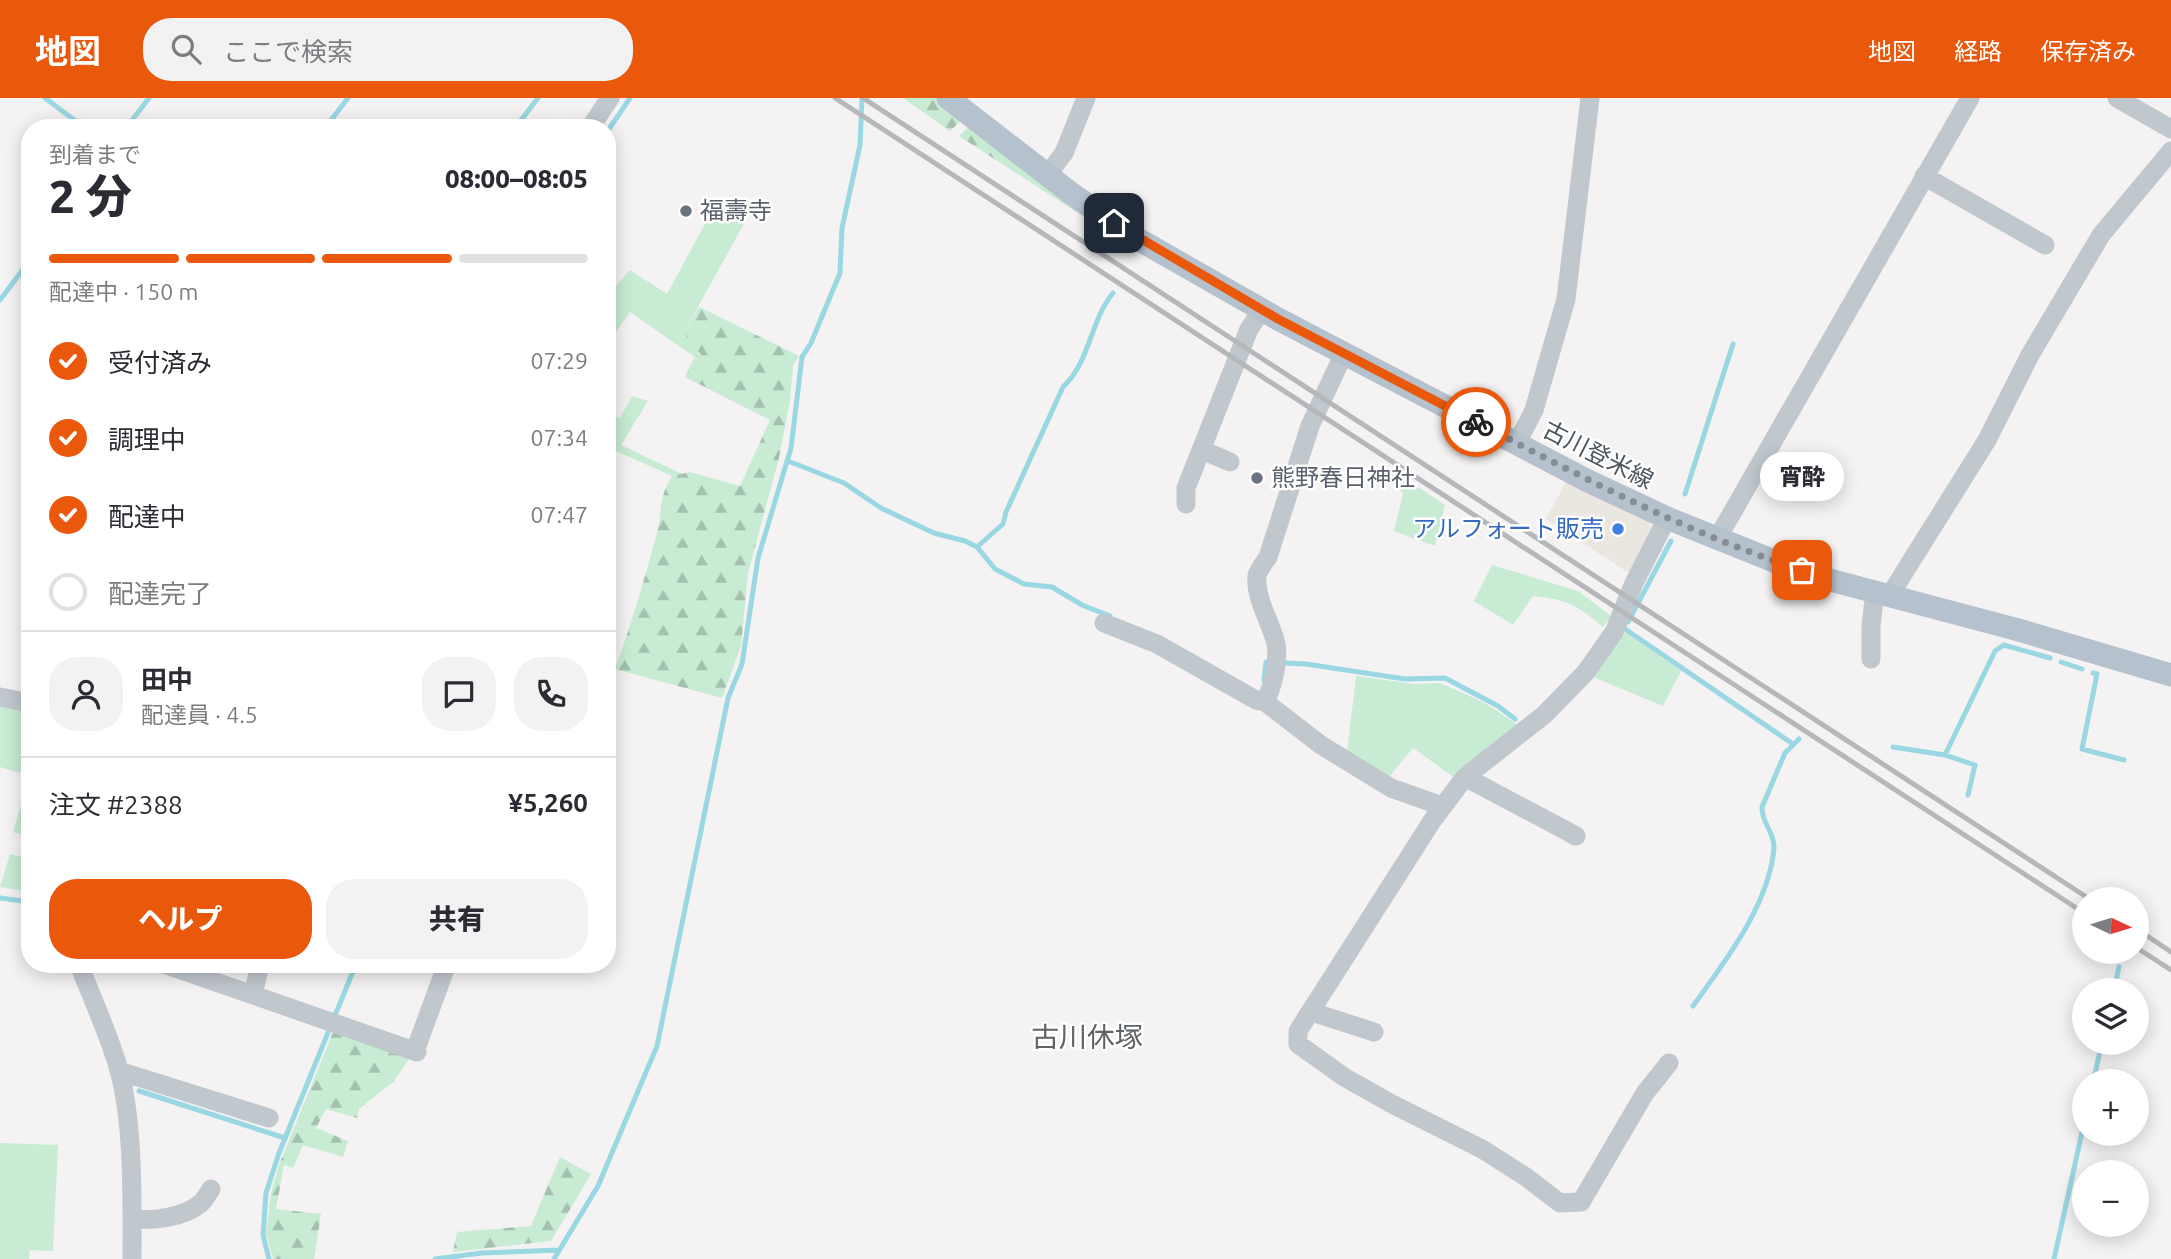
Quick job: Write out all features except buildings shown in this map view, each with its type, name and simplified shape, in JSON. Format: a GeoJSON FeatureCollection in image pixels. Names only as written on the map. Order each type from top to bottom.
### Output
{"type":"FeatureCollection","features":[{"type":"Feature","properties":{"kind":"main road","name":"古川登米線"},"geometry":{"type":"LineString","coordinates":[[948,98],[1047,175],[1136,237],[1262,310],[1588,481],[1667,518],[1779,563],[2170,673]]}},
{"type":"Feature","properties":{"kind":"street"},"geometry":{"type":"LineString","coordinates":[[596,119],[610,98]]}},
{"type":"Feature","properties":{"kind":"street"},"geometry":{"type":"LineString","coordinates":[[1047,175],[1065,153],[1086,98]]}},
{"type":"Feature","properties":{"kind":"street"},"geometry":{"type":"LineString","coordinates":[[1517,443],[1534,410],[1566,299],[1590,98]]}},
{"type":"Feature","properties":{"kind":"street"},"geometry":{"type":"LineString","coordinates":[[1717,539],[1970,98]]}},
{"type":"Feature","properties":{"kind":"street"},"geometry":{"type":"LineString","coordinates":[[2117,98],[2171,129]]}},
{"type":"Feature","properties":{"kind":"street"},"geometry":{"type":"LineString","coordinates":[[1871,659],[1871,626],[1883,593],[1987,440],[2030,355],[2101,235],[2171,151]]}},
{"type":"Feature","properties":{"kind":"street"},"geometry":{"type":"LineString","coordinates":[[1924,176],[2045,245]]}},
{"type":"Feature","properties":{"kind":"street"},"geometry":{"type":"LineString","coordinates":[[1186,504],[1186,488],[1249,329],[1262,310]]}},
{"type":"Feature","properties":{"kind":"street"},"geometry":{"type":"LineString","coordinates":[[1265,702],[1272,689],[1275,662],[1270,621],[1258,592],[1257,573],[1268,557],[1310,426],[1344,353]]}},
{"type":"Feature","properties":{"kind":"street"},"geometry":{"type":"LineString","coordinates":[[1202,450],[1230,462]]}},
{"type":"Feature","properties":{"kind":"street"},"geometry":{"type":"LineString","coordinates":[[1667,518],[1634,583],[1614,632],[1586,672],[1544,715],[1465,777],[1441,806],[1315,1011],[1298,1031],[1298,1044],[1344,1077],[1482,1149],[1560,1203],[1581,1202],[1646,1093],[1669,1063]]}},
{"type":"Feature","properties":{"kind":"street"},"geometry":{"type":"LineString","coordinates":[[1104,622],[1157,644],[1256,700],[1265,702],[1321,745],[1391,788],[1441,806]]}},
{"type":"Feature","properties":{"kind":"street"},"geometry":{"type":"LineString","coordinates":[[0,697],[21,701]]}},
{"type":"Feature","properties":{"kind":"street"},"geometry":{"type":"LineString","coordinates":[[1465,777],[1576,836]]}},
{"type":"Feature","properties":{"kind":"street"},"geometry":{"type":"LineString","coordinates":[[82,973],[119,1071],[128,1133],[132,1259]]}},
{"type":"Feature","properties":{"kind":"street"},"geometry":{"type":"LineString","coordinates":[[190,973],[416,1051],[444,973]]}},
{"type":"Feature","properties":{"kind":"street"},"geometry":{"type":"LineString","coordinates":[[253,995],[258,973]]}},
{"type":"Feature","properties":{"kind":"street"},"geometry":{"type":"LineString","coordinates":[[1315,1011],[1374,1032]]}},
{"type":"Feature","properties":{"kind":"street"},"geometry":{"type":"LineString","coordinates":[[119,1071],[269,1118]]}},
{"type":"Feature","properties":{"kind":"street"},"geometry":{"type":"LineString","coordinates":[[132,1218],[144,1220],[179,1214],[201,1203],[211,1189]]}},
{"type":"Feature","properties":{"kind":"shaded area"},"geometry":{"type":"Polygon","coordinates":[[[1566,482],[1650,523],[1651,533],[1632,575],[1546,519],[1566,482]]]}},
{"type":"Feature","properties":{"kind":"green space"},"geometry":{"type":"Polygon","coordinates":[[[903,98],[937,98],[963,119],[950,131],[903,98]]]}},
{"type":"Feature","properties":{"kind":"green space"},"geometry":{"type":"Polygon","coordinates":[[[971,125],[1084,217],[959,136],[971,125]]]}},
{"type":"Feature","properties":{"kind":"green space"},"geometry":{"type":"Polygon","coordinates":[[[719,198],[751,211],[685,330],[702,362],[630,312],[616,332],[616,286],[630,270],[667,294],[719,198]]]}},
{"type":"Feature","properties":{"kind":"green space"},"geometry":{"type":"Polygon","coordinates":[[[699,307],[799,356],[793,365],[790,400],[779,458],[748,573],[741,646],[722,698],[616,669],[659,525],[665,491],[672,476],[690,472],[740,486],[770,420],[685,377],[694,358],[702,361],[700,353],[689,343],[685,330],[699,307]]]}},
{"type":"Feature","properties":{"kind":"green space"},"geometry":{"type":"Polygon","coordinates":[[[632,396],[648,401],[621,445],[682,474],[672,476],[616,451],[616,416],[620,418],[632,396]]]}},
{"type":"Feature","properties":{"kind":"green space"},"geometry":{"type":"Polygon","coordinates":[[[1386,466],[1445,505],[1435,546],[1394,531],[1403,494],[1386,479],[1386,466]]]}},
{"type":"Feature","properties":{"kind":"green space"},"geometry":{"type":"Polygon","coordinates":[[[1492,565],[1578,591],[1611,616],[1603,627],[1571,604],[1533,596],[1513,625],[1474,601],[1492,565]]]}},
{"type":"Feature","properties":{"kind":"green space"},"geometry":{"type":"Polygon","coordinates":[[[1625,632],[1681,671],[1663,706],[1593,677],[1625,632]]]}},
{"type":"Feature","properties":{"kind":"green space"},"geometry":{"type":"Polygon","coordinates":[[[1356,676],[1415,684],[1440,683],[1485,703],[1521,727],[1455,778],[1413,748],[1388,778],[1347,753],[1356,676]]]}},
{"type":"Feature","properties":{"kind":"green space"},"geometry":{"type":"Polygon","coordinates":[[[0,706],[21,710],[21,770],[20,773],[0,767],[0,706]]]}},
{"type":"Feature","properties":{"kind":"green space"},"geometry":{"type":"Polygon","coordinates":[[[21,804],[21,835],[13,832],[21,804]]]}},
{"type":"Feature","properties":{"kind":"green space"},"geometry":{"type":"Polygon","coordinates":[[[10,854],[21,856],[21,890],[0,887],[10,854]]]}},
{"type":"Feature","properties":{"kind":"green space"},"geometry":{"type":"Polygon","coordinates":[[[335,1027],[412,1055],[393,1082],[359,1109],[357,1118],[326,1109],[316,1128],[348,1141],[343,1157],[303,1145],[293,1168],[284,1165],[276,1209],[321,1214],[314,1259],[273,1259],[266,1233],[271,1193],[279,1165],[335,1027]]]}},
{"type":"Feature","properties":{"kind":"green space"},"geometry":{"type":"Polygon","coordinates":[[[0,1143],[58,1145],[53,1251],[30,1250],[29,1259],[0,1259],[0,1143]]]}},
{"type":"Feature","properties":{"kind":"green space"},"geometry":{"type":"Polygon","coordinates":[[[560,1157],[591,1174],[551,1241],[453,1252],[457,1232],[531,1226],[560,1157]]]}},
{"type":"Feature","properties":{"kind":"waterway"},"geometry":{"type":"LineString","coordinates":[[45,98],[73,119]]}},
{"type":"Feature","properties":{"kind":"waterway"},"geometry":{"type":"LineString","coordinates":[[133,119],[149,98]]}},
{"type":"Feature","properties":{"kind":"waterway"},"geometry":{"type":"LineString","coordinates":[[332,119],[348,98]]}},
{"type":"Feature","properties":{"kind":"waterway"},"geometry":{"type":"LineString","coordinates":[[522,119],[538,98]]}},
{"type":"Feature","properties":{"kind":"waterway"},"geometry":{"type":"LineString","coordinates":[[616,119],[630,98]]}},
{"type":"Feature","properties":{"kind":"waterway"},"geometry":{"type":"LineString","coordinates":[[554,1259],[598,1186],[657,1046],[728,698],[742,664],[758,558],[791,448],[802,357],[811,343],[840,273],[842,228],[860,145],[862,98]]}},
{"type":"Feature","properties":{"kind":"waterway"},"geometry":{"type":"LineString","coordinates":[[0,300],[21,272]]}},
{"type":"Feature","properties":{"kind":"waterway"},"geometry":{"type":"LineString","coordinates":[[977,547],[1003,524],[1063,387],[1079,366],[1099,316],[1113,293]]}},
{"type":"Feature","properties":{"kind":"waterway"},"geometry":{"type":"LineString","coordinates":[[1685,494],[1733,344]]}},
{"type":"Feature","properties":{"kind":"waterway"},"geometry":{"type":"LineString","coordinates":[[788,461],[844,483],[881,508],[934,533],[977,547],[995,569],[1024,584],[1052,587],[1082,605],[1110,616]]}},
{"type":"Feature","properties":{"kind":"waterway"},"geometry":{"type":"LineString","coordinates":[[1628,622],[1671,541]]}},
{"type":"Feature","properties":{"kind":"waterway"},"geometry":{"type":"LineString","coordinates":[[1625,629],[1793,744]]}},
{"type":"Feature","properties":{"kind":"waterway"},"geometry":{"type":"LineString","coordinates":[[1945,755],[1995,651],[2004,645],[2050,658]]}},
{"type":"Feature","properties":{"kind":"waterway"},"geometry":{"type":"LineString","coordinates":[[1264,680],[1266,662],[1306,664],[1405,679],[1445,678],[1498,706],[1515,719]]}},
{"type":"Feature","properties":{"kind":"waterway"},"geometry":{"type":"LineString","coordinates":[[2061,662],[2082,669]]}},
{"type":"Feature","properties":{"kind":"waterway"},"geometry":{"type":"LineString","coordinates":[[2093,673],[2097,674],[2082,749],[2124,760]]}},
{"type":"Feature","properties":{"kind":"waterway"},"geometry":{"type":"LineString","coordinates":[[1693,1006],[1744,931],[1764,890],[1774,843],[1762,807],[1785,753],[1799,739]]}},
{"type":"Feature","properties":{"kind":"waterway"},"geometry":{"type":"LineString","coordinates":[[1893,747],[1945,755],[1975,765],[1968,795]]}},
{"type":"Feature","properties":{"kind":"waterway"},"geometry":{"type":"LineString","coordinates":[[0,898],[21,901]]}},
{"type":"Feature","properties":{"kind":"waterway"},"geometry":{"type":"LineString","coordinates":[[2117,978],[2119,967]]}},
{"type":"Feature","properties":{"kind":"waterway"},"geometry":{"type":"LineString","coordinates":[[269,1259],[263,1235],[266,1193],[279,1153],[352,973]]}},
{"type":"Feature","properties":{"kind":"waterway"},"geometry":{"type":"LineString","coordinates":[[2096,1069],[2099,1055]]}},
{"type":"Feature","properties":{"kind":"waterway"},"geometry":{"type":"LineString","coordinates":[[139,1091],[285,1138]]}},
{"type":"Feature","properties":{"kind":"waterway"},"geometry":{"type":"LineString","coordinates":[[2054,1259],[2079,1146]]}},
{"type":"Feature","properties":{"kind":"waterway"},"geometry":{"type":"LineString","coordinates":[[435,1259],[482,1253],[559,1250]]}},
{"type":"Feature","properties":{"kind":"railway"},"geometry":{"type":"LineString","coordinates":[[835,98],[2072,905]]}},
{"type":"Feature","properties":{"kind":"railway"},"geometry":{"type":"LineString","coordinates":[[863,98],[2072,888]]}},
{"type":"Feature","properties":{"kind":"railway"},"geometry":{"type":"LineString","coordinates":[[2149,937],[2171,952]]}},
{"type":"Feature","properties":{"kind":"railway"},"geometry":{"type":"LineString","coordinates":[[2149,956],[2171,970]]}},
{"type":"Feature","properties":{"kind":"way so far"},"geometry":{"type":"LineString","coordinates":[[1476,422],[1588,481],[1667,518],[1802,570]]}},
{"type":"Feature","properties":{"kind":"place","name":"福壽寺"},"geometry":{"type":"Point","coordinates":[686,211]}},
{"type":"Feature","properties":{"kind":"place","name":"熊野春日神社"},"geometry":{"type":"Point","coordinates":[1257,478]}},
{"type":"Feature","properties":{"kind":"place","name":"アルフォート販売"},"geometry":{"type":"Point","coordinates":[1618,529]}},
{"type":"Feature","properties":{"kind":"place","name":"宵酔"},"geometry":{"type":"Point","coordinates":[1802,570]}},
{"type":"Feature","properties":{"kind":"district","name":"古川休塚"},"geometry":{"type":"Point","coordinates":[1087,1037]}},
{"type":"Feature","properties":{"kind":"route"},"geometry":{"type":"LineString","coordinates":[[1114,223],[1278,319],[1476,422]]}}]}
